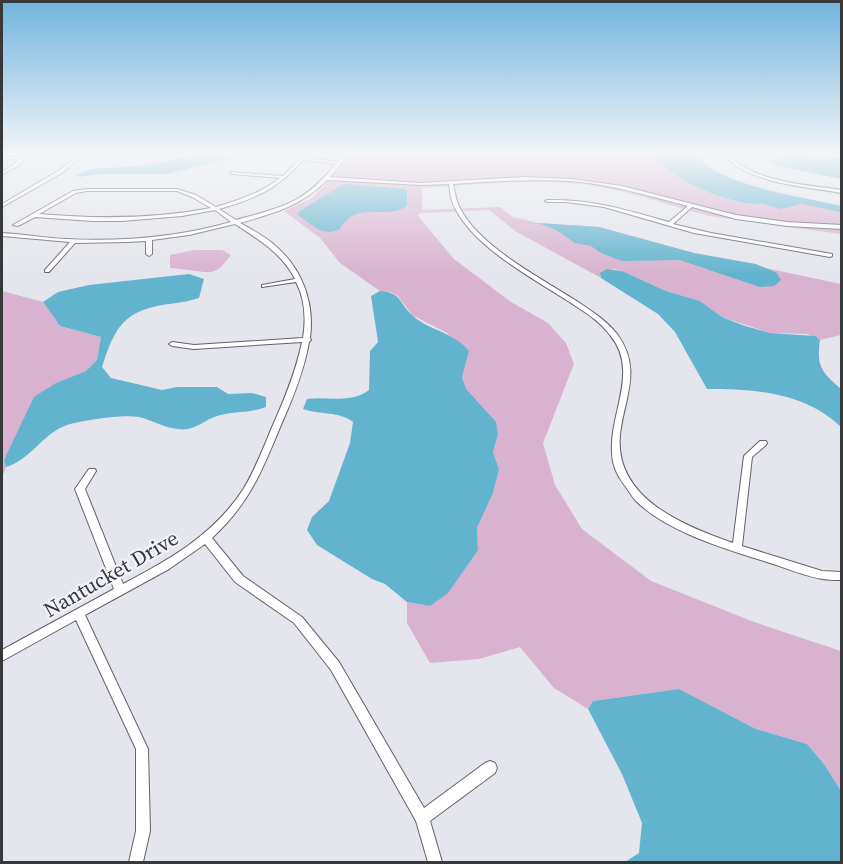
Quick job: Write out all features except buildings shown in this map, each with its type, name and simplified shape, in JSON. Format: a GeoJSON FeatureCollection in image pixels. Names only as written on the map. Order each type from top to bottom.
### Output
{"type":"FeatureCollection","features":[{"type":"Feature","properties":{"kind":"street"},"geometry":{"type":"LineString","coordinates":[[2,206],[22,194]]}},
{"type":"Feature","properties":{"kind":"street","name":"Nantucket Drive"},"geometry":{"type":"LineString","coordinates":[[16,225],[71,194]]}},
{"type":"Feature","properties":{"kind":"street","name":"Nantucket Drive"},"geometry":{"type":"LineString","coordinates":[[2,656],[170,564],[206,538],[232,513],[252,485],[290,395],[308,340],[309,313],[299,280],[291,265],[273,246],[214,207],[186,194]]}},
{"type":"Feature","properties":{"kind":"street"},"geometry":{"type":"LineString","coordinates":[[34,215],[119,221],[176,215],[214,207],[252,194]]}},
{"type":"Feature","properties":{"kind":"street"},"geometry":{"type":"LineString","coordinates":[[2,234],[73,243],[149,239],[236,222],[286,206],[306,194]]}},
{"type":"Feature","properties":{"kind":"street"},"geometry":{"type":"LineString","coordinates":[[454,194],[459,212],[481,238],[590,313],[614,335],[622,346],[628,377],[615,431],[615,453],[622,476],[639,497],[661,516],[737,548],[822,575],[842,576]]}},
{"type":"Feature","properties":{"kind":"street"},"geometry":{"type":"LineString","coordinates":[[648,194],[690,207],[766,221],[842,227]]}},
{"type":"Feature","properties":{"kind":"street"},"geometry":{"type":"LineString","coordinates":[[547,201],[567,199],[593,202],[724,237],[830,255]]}},
{"type":"Feature","properties":{"kind":"street"},"geometry":{"type":"LineString","coordinates":[[670,224],[690,207]]}},
{"type":"Feature","properties":{"kind":"street"},"geometry":{"type":"LineString","coordinates":[[2,239],[9,235]]}},
{"type":"Feature","properties":{"kind":"street"},"geometry":{"type":"LineString","coordinates":[[149,239],[149,254]]}},
{"type":"Feature","properties":{"kind":"street"},"geometry":{"type":"LineString","coordinates":[[47,271],[73,243]]}},
{"type":"Feature","properties":{"kind":"street"},"geometry":{"type":"LineString","coordinates":[[264,286],[299,280]]}},
{"type":"Feature","properties":{"kind":"street"},"geometry":{"type":"LineString","coordinates":[[172,344],[194,347],[308,340]]}},
{"type":"Feature","properties":{"kind":"street"},"geometry":{"type":"LineString","coordinates":[[737,548],[748,456],[763,443]]}},
{"type":"Feature","properties":{"kind":"street"},"geometry":{"type":"LineString","coordinates":[[92,471],[80,489],[120,591]]}},
{"type":"Feature","properties":{"kind":"street"},"geometry":{"type":"LineString","coordinates":[[206,538],[239,579],[298,620],[334,666],[422,818],[435,862]]}},
{"type":"Feature","properties":{"kind":"street"},"geometry":{"type":"LineString","coordinates":[[79,614],[142,749],[143,831],[136,862]]}},
{"type":"Feature","properties":{"kind":"street"},"geometry":{"type":"LineString","coordinates":[[422,818],[490,768]]}},
{"type":"Feature","properties":{"kind":"shaded area"},"geometry":{"type":"Polygon","coordinates":[[[316,194],[422,194],[422,210],[500,207],[513,217],[538,223],[599,227],[694,253],[841,284],[841,335],[820,340],[807,334],[770,333],[722,317],[700,301],[666,291],[622,271],[614,269],[600,273],[601,278],[515,231],[489,210],[420,213],[418,216],[454,259],[511,302],[548,323],[566,343],[574,364],[543,443],[555,485],[582,529],[651,581],[754,622],[841,651],[841,791],[824,764],[807,744],[756,729],[679,689],[593,701],[588,709],[554,688],[520,647],[479,659],[430,663],[407,623],[407,602],[430,606],[478,550],[477,528],[493,493],[499,469],[493,452],[498,435],[467,390],[462,378],[469,351],[447,333],[412,315],[398,296],[380,291],[340,263],[320,238],[284,211],[316,194]]]}},
{"type":"Feature","properties":{"kind":"shaded area"},"geometry":{"type":"Polygon","coordinates":[[[633,194],[786,194],[841,206],[841,234],[709,216],[633,194]]]}},
{"type":"Feature","properties":{"kind":"shaded area"},"geometry":{"type":"Polygon","coordinates":[[[194,250],[222,250],[231,255],[221,267],[213,272],[170,268],[170,255],[194,250]]]}},
{"type":"Feature","properties":{"kind":"shaded area"},"geometry":{"type":"Polygon","coordinates":[[[2,291],[43,302],[60,326],[101,337],[97,360],[86,371],[56,383],[4,459],[6,467],[2,478],[2,291]]]}},
{"type":"Feature","properties":{"kind":"water"},"geometry":{"type":"Polygon","coordinates":[[[327,194],[407,194],[407,206],[399,210],[363,212],[347,220],[340,229],[329,232],[318,229],[298,215],[298,212],[327,194]]]}},
{"type":"Feature","properties":{"kind":"water"},"geometry":{"type":"Polygon","coordinates":[[[714,194],[786,194],[841,206],[841,212],[801,204],[780,209],[714,194]]]}},
{"type":"Feature","properties":{"kind":"water"},"geometry":{"type":"Polygon","coordinates":[[[538,223],[599,227],[694,253],[756,264],[777,273],[781,280],[774,286],[760,287],[680,260],[622,261],[601,253],[591,246],[575,243],[556,230],[538,223]]]}},
{"type":"Feature","properties":{"kind":"water"},"geometry":{"type":"Polygon","coordinates":[[[607,269],[622,271],[666,291],[700,301],[722,317],[745,326],[770,333],[815,336],[820,340],[819,357],[822,368],[841,389],[841,427],[827,415],[811,406],[778,395],[743,390],[707,389],[675,332],[658,314],[601,278],[600,273],[607,269]]]}},
{"type":"Feature","properties":{"kind":"water"},"geometry":{"type":"Polygon","coordinates":[[[189,274],[204,279],[199,298],[137,312],[116,333],[102,367],[111,378],[162,390],[177,387],[217,387],[228,394],[252,393],[266,397],[266,407],[221,415],[195,427],[184,429],[168,427],[132,416],[70,424],[52,433],[23,458],[6,467],[4,460],[34,397],[56,383],[86,371],[97,360],[101,337],[60,326],[43,302],[58,292],[89,285],[189,274]]]}},
{"type":"Feature","properties":{"kind":"water"},"geometry":{"type":"Polygon","coordinates":[[[380,291],[397,296],[413,316],[456,340],[469,351],[462,378],[467,390],[496,422],[498,435],[493,452],[499,469],[493,493],[477,528],[478,550],[448,593],[430,606],[407,602],[385,584],[372,579],[317,545],[307,530],[312,517],[329,501],[350,443],[353,422],[342,416],[303,409],[307,399],[355,397],[369,390],[370,351],[378,342],[371,296],[380,291]]]}},
{"type":"Feature","properties":{"kind":"water"},"geometry":{"type":"Polygon","coordinates":[[[679,689],[756,729],[807,744],[824,764],[841,791],[841,862],[625,862],[639,853],[642,823],[622,774],[588,709],[593,701],[679,689]]]}}]}
